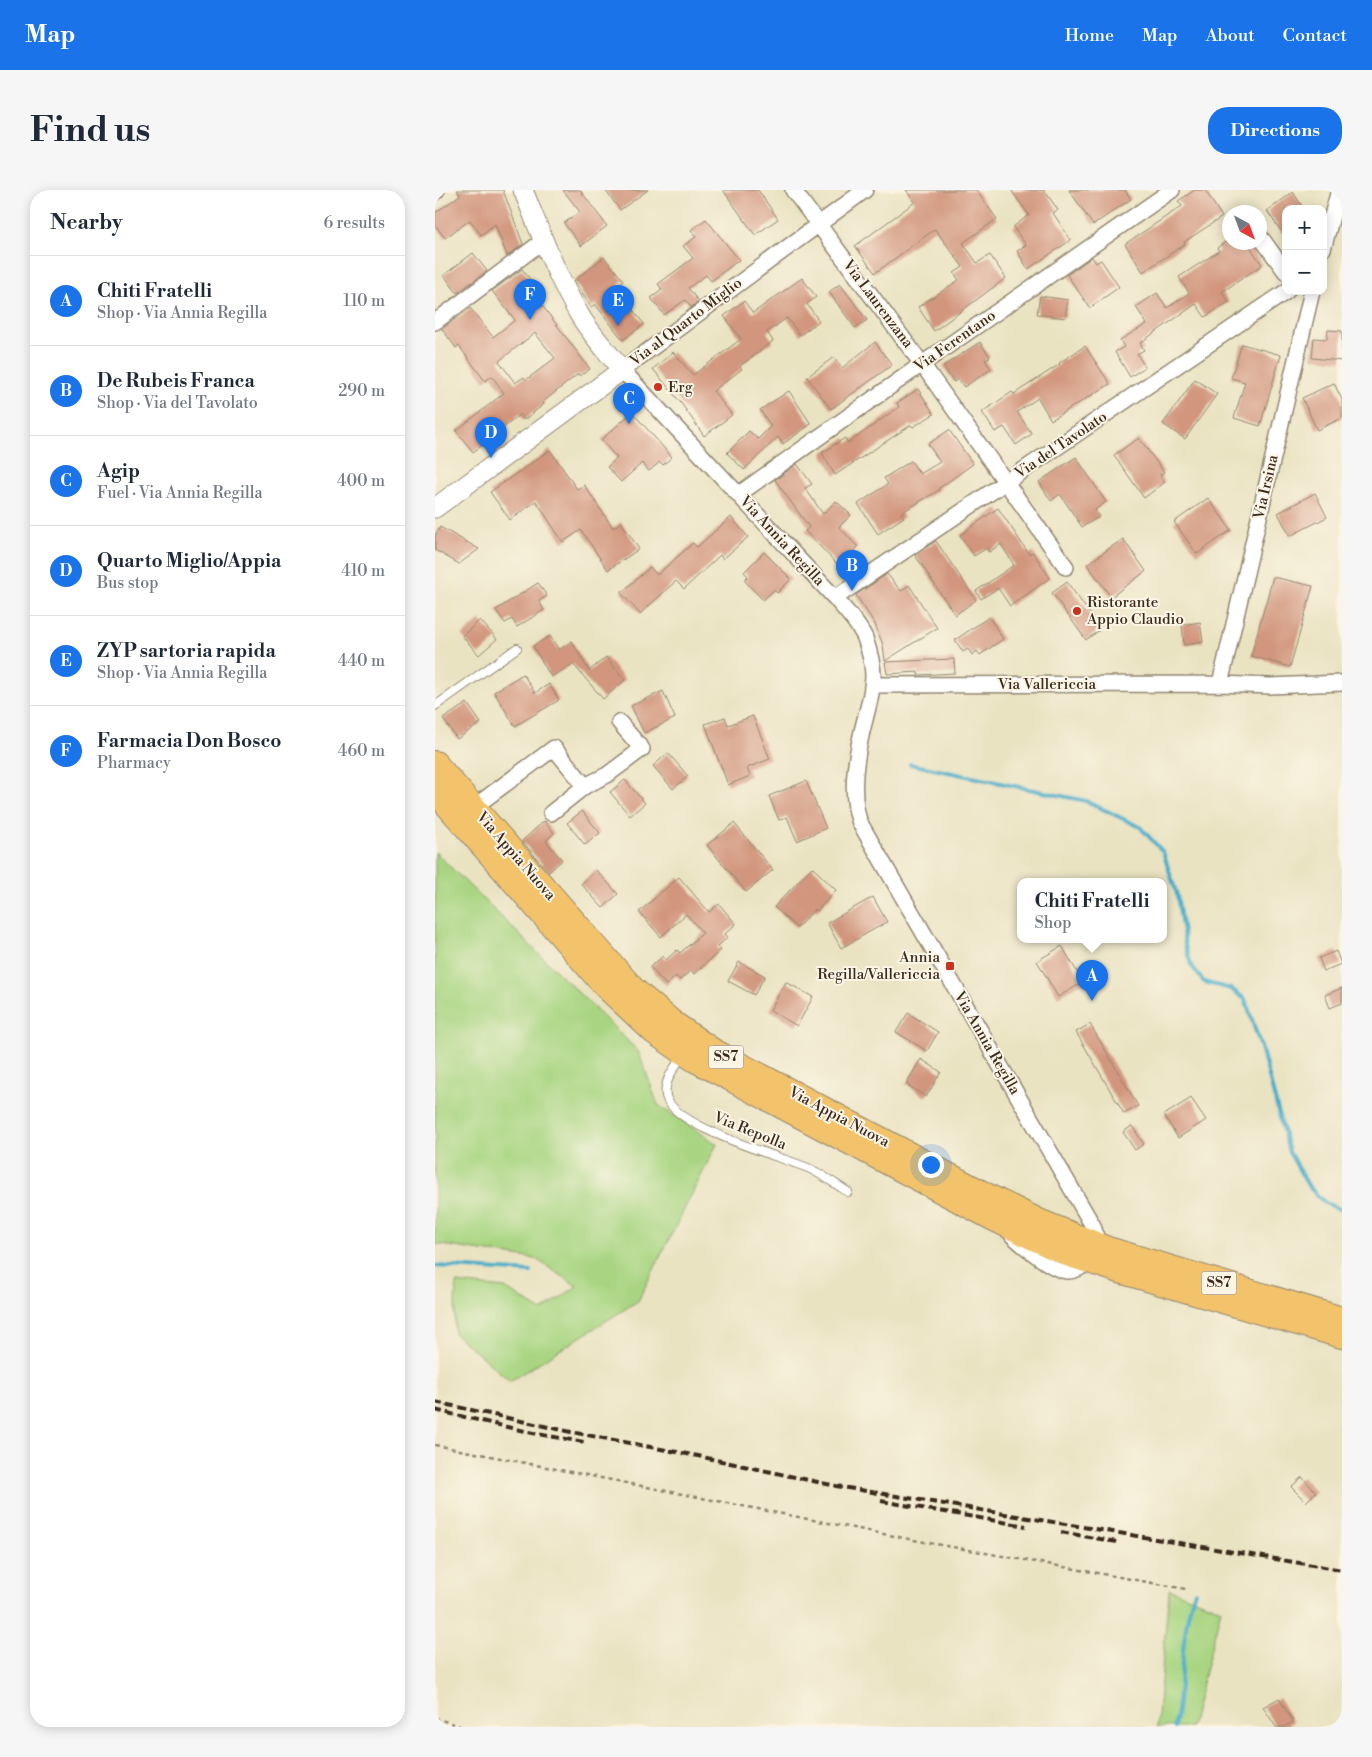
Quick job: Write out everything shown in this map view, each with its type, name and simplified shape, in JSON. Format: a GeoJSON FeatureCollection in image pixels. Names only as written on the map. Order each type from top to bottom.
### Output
{"type":"FeatureCollection","features":[{"type":"Feature","properties":{"kind":"main road","name":"Via Appia Nuova"},"geometry":{"type":"LineString","coordinates":[[435,762],[634,990],[694,1038],[713,1050],[1039,1221],[1093,1253],[1175,1288],[1342,1336]]}},
{"type":"Feature","properties":{"kind":"main road","name":"Via Appia Nuova"},"geometry":{"type":"LineString","coordinates":[[435,791],[604,984],[639,1019],[684,1053],[992,1218],[1067,1254],[1093,1253],[1342,1319]]}},
{"type":"Feature","properties":{"kind":"street","name":"Via Annia Regilla"},"geometry":{"type":"LineString","coordinates":[[523,190],[543,241],[569,296],[583,320],[600,343],[622,370],[835,598],[857,625],[864,638],[873,668],[873,685],[861,734],[856,771],[855,796],[857,815],[1093,1226],[1093,1253]]}},
{"type":"Feature","properties":{"kind":"street","name":"Via Laurenzana"},"geometry":{"type":"LineString","coordinates":[[793,190],[922,364],[1066,567]]}},
{"type":"Feature","properties":{"kind":"street","name":"Via al Quarto Miglio"},"geometry":{"type":"LineString","coordinates":[[435,508],[865,190]]}},
{"type":"Feature","properties":{"kind":"street","name":"Via Ferentano"},"geometry":{"type":"LineString","coordinates":[[739,494],[1172,190]]}},
{"type":"Feature","properties":{"kind":"street"},"geometry":{"type":"LineString","coordinates":[[1327,234],[1339,190]]}},
{"type":"Feature","properties":{"kind":"street"},"geometry":{"type":"LineString","coordinates":[[435,322],[543,241]]}},
{"type":"Feature","properties":{"kind":"street"},"geometry":{"type":"LineString","coordinates":[[1267,246],[1282,267]]}},
{"type":"Feature","properties":{"kind":"street","name":"Via del Tavolato"},"geometry":{"type":"LineString","coordinates":[[835,598],[1282,294]]}},
{"type":"Feature","properties":{"kind":"street","name":"Via Irsina"},"geometry":{"type":"LineString","coordinates":[[1220,684],[1311,295]]}},
{"type":"Feature","properties":{"kind":"street","name":"Via Vallericcia"},"geometry":{"type":"LineString","coordinates":[[873,685],[1220,684],[1270,686],[1342,683]]}},
{"type":"Feature","properties":{"kind":"street"},"geometry":{"type":"LineString","coordinates":[[551,813],[585,786],[607,775],[642,750],[619,722]]}},
{"type":"Feature","properties":{"kind":"street"},"geometry":{"type":"LineString","coordinates":[[474,807],[554,748],[585,786]]}},
{"type":"Feature","properties":{"kind":"lane"},"geometry":{"type":"LineString","coordinates":[[435,706],[517,648]]}},
{"type":"Feature","properties":{"kind":"lane","name":"Via Repolla"},"geometry":{"type":"LineString","coordinates":[[684,1053],[668,1079],[665,1088],[666,1098],[671,1106],[713,1133],[810,1169],[848,1192]]}},
{"type":"Feature","properties":{"kind":"path"},"geometry":{"type":"LineString","coordinates":[[435,1445],[919,1541],[1187,1589]]}},
{"type":"Feature","properties":{"kind":"path"},"geometry":{"type":"LineString","coordinates":[[435,1718],[463,1727]]}},
{"type":"Feature","properties":{"kind":"green space"},"geometry":{"type":"Polygon","coordinates":[[[435,852],[638,1051],[658,1105],[717,1144],[638,1301],[510,1381],[454,1333],[456,1283],[505,1288],[542,1311],[577,1286],[536,1259],[435,1244],[435,852]]]}},
{"type":"Feature","properties":{"kind":"green space"},"geometry":{"type":"Polygon","coordinates":[[[1169,1589],[1221,1609],[1191,1727],[1157,1727],[1169,1589]]]}},
{"type":"Feature","properties":{"kind":"building"},"geometry":{"type":"Polygon","coordinates":[[[457,190],[503,190],[523,244],[507,256],[495,224],[481,235],[470,220],[445,238],[435,225],[435,213],[460,195],[457,190]]]}},
{"type":"Feature","properties":{"kind":"building"},"geometry":{"type":"Polygon","coordinates":[[[563,190],[580,190],[607,226],[581,246],[564,223],[580,212],[563,190]]]}},
{"type":"Feature","properties":{"kind":"building"},"geometry":{"type":"Polygon","coordinates":[[[605,190],[648,190],[620,210],[605,190]]]}},
{"type":"Feature","properties":{"kind":"building"},"geometry":{"type":"Polygon","coordinates":[[[723,190],[758,190],[778,219],[755,235],[723,190]]]}},
{"type":"Feature","properties":{"kind":"building"},"geometry":{"type":"Polygon","coordinates":[[[906,190],[976,190],[997,219],[963,243],[977,263],[990,255],[1006,278],[934,331],[918,307],[959,280],[954,273],[963,267],[935,229],[875,273],[855,246],[915,202],[906,190]]]}},
{"type":"Feature","properties":{"kind":"building"},"geometry":{"type":"Polygon","coordinates":[[[1011,190],[1044,190],[1058,210],[1053,213],[1071,240],[1028,269],[1017,251],[1026,245],[1013,227],[1029,215],[1011,190]]]}},
{"type":"Feature","properties":{"kind":"building"},"geometry":{"type":"Polygon","coordinates":[[[1069,190],[1125,190],[1131,199],[1093,225],[1069,190]]]}},
{"type":"Feature","properties":{"kind":"building"},"geometry":{"type":"Polygon","coordinates":[[[1195,190],[1205,190],[1222,217],[1143,272],[1125,244],[1182,206],[1178,201],[1195,190]]]}},
{"type":"Feature","properties":{"kind":"building"},"geometry":{"type":"Polygon","coordinates":[[[1293,192],[1301,205],[1282,205],[1282,232],[1267,211],[1293,192]]]}},
{"type":"Feature","properties":{"kind":"building"},"geometry":{"type":"Polygon","coordinates":[[[706,219],[739,260],[711,281],[706,275],[688,288],[699,302],[691,307],[685,300],[664,315],[651,298],[662,290],[658,284],[693,258],[683,246],[696,237],[691,230],[706,219]]]}},
{"type":"Feature","properties":{"kind":"building"},"geometry":{"type":"Polygon","coordinates":[[[1222,244],[1222,250],[1252,250],[1262,265],[1222,292],[1229,302],[1205,317],[1196,304],[1140,343],[1144,350],[1137,354],[1145,367],[1130,377],[1115,352],[1124,347],[1120,340],[1147,324],[1136,307],[1157,293],[1167,308],[1189,293],[1179,277],[1219,251],[1217,248],[1222,244]]]}},
{"type":"Feature","properties":{"kind":"building"},"geometry":{"type":"Polygon","coordinates":[[[473,253],[487,271],[457,293],[444,275],[473,253]]]}},
{"type":"Feature","properties":{"kind":"building"},"geometry":{"type":"Polygon","coordinates":[[[604,257],[623,280],[616,288],[644,324],[623,340],[595,304],[591,307],[574,281],[604,257]]]}},
{"type":"Feature","properties":{"kind":"building"},"geometry":{"type":"Polygon","coordinates":[[[1092,257],[1096,263],[1101,260],[1119,287],[1090,308],[1067,275],[1092,257]]]}},
{"type":"Feature","properties":{"kind":"building"},"geometry":{"type":"Polygon","coordinates":[[[522,269],[534,284],[529,288],[590,369],[580,376],[578,374],[524,420],[520,414],[502,429],[503,431],[473,452],[456,431],[504,393],[492,376],[485,381],[459,346],[456,348],[442,329],[470,308],[493,337],[515,320],[492,291],[522,269]],[[535,333],[499,361],[515,383],[524,377],[526,380],[555,358],[535,333]]]}},
{"type":"Feature","properties":{"kind":"building"},"geometry":{"type":"Polygon","coordinates":[[[802,278],[816,297],[807,304],[819,321],[800,335],[787,318],[767,332],[773,341],[740,366],[742,369],[713,391],[732,415],[704,436],[681,403],[653,369],[673,352],[693,375],[741,339],[724,316],[744,301],[753,313],[802,278]]]}},
{"type":"Feature","properties":{"kind":"building"},"geometry":{"type":"Polygon","coordinates":[[[840,284],[867,320],[855,328],[829,292],[840,284]]]}},
{"type":"Feature","properties":{"kind":"building"},"geometry":{"type":"Polygon","coordinates":[[[1040,296],[1068,300],[1065,318],[1037,314],[1040,296]]]}},
{"type":"Feature","properties":{"kind":"building"},"geometry":{"type":"Polygon","coordinates":[[[1328,330],[1342,331],[1342,361],[1312,358],[1314,338],[1327,339],[1328,330]]]}},
{"type":"Feature","properties":{"kind":"building"},"geometry":{"type":"Polygon","coordinates":[[[875,342],[892,365],[831,409],[807,377],[834,357],[842,368],[875,342]]]}},
{"type":"Feature","properties":{"kind":"building"},"geometry":{"type":"Polygon","coordinates":[[[980,342],[990,357],[985,360],[991,369],[964,387],[958,379],[954,382],[943,366],[980,342]]]}},
{"type":"Feature","properties":{"kind":"building"},"geometry":{"type":"Polygon","coordinates":[[[1242,344],[1281,355],[1260,426],[1234,418],[1245,382],[1231,378],[1242,344]]]}},
{"type":"Feature","properties":{"kind":"building"},"geometry":{"type":"Polygon","coordinates":[[[1085,346],[1110,384],[1051,420],[1038,398],[1017,412],[1032,434],[1016,445],[1004,427],[995,432],[982,412],[1012,392],[1014,394],[1085,346]]]}},
{"type":"Feature","properties":{"kind":"building"},"geometry":{"type":"Polygon","coordinates":[[[1195,379],[1217,394],[1185,439],[1163,424],[1195,379]]]}},
{"type":"Feature","properties":{"kind":"building"},"geometry":{"type":"Polygon","coordinates":[[[1334,383],[1342,400],[1342,418],[1317,430],[1302,398],[1334,383]]]}},
{"type":"Feature","properties":{"kind":"building"},"geometry":{"type":"Polygon","coordinates":[[[918,389],[934,414],[913,427],[911,425],[835,475],[822,453],[845,438],[848,443],[899,407],[897,403],[918,389]]]}},
{"type":"Feature","properties":{"kind":"building"},"geometry":{"type":"Polygon","coordinates":[[[789,391],[811,424],[783,444],[778,437],[744,470],[727,453],[749,431],[758,439],[771,426],[760,410],[789,391]]]}},
{"type":"Feature","properties":{"kind":"building"},"geometry":{"type":"Polygon","coordinates":[[[632,412],[672,457],[663,465],[660,462],[649,471],[642,463],[621,482],[607,467],[617,458],[601,440],[632,412]]]}},
{"type":"Feature","properties":{"kind":"building"},"geometry":{"type":"Polygon","coordinates":[[[949,430],[973,464],[939,490],[901,513],[904,517],[878,534],[858,504],[888,484],[884,478],[911,461],[920,474],[940,462],[928,444],[949,430]]]}},
{"type":"Feature","properties":{"kind":"building"},"geometry":{"type":"Polygon","coordinates":[[[1139,438],[1164,472],[1160,475],[1165,482],[1144,498],[1114,455],[1139,438]]]}},
{"type":"Feature","properties":{"kind":"building"},"geometry":{"type":"Polygon","coordinates":[[[550,450],[577,489],[584,485],[613,528],[621,522],[639,549],[608,570],[581,530],[563,542],[536,501],[510,520],[490,492],[550,450]]]}},
{"type":"Feature","properties":{"kind":"building"},"geometry":{"type":"Polygon","coordinates":[[[1076,457],[1106,502],[1095,510],[1099,517],[1082,527],[1060,494],[1051,501],[1039,482],[1076,457]]]}},
{"type":"Feature","properties":{"kind":"building"},"geometry":{"type":"Polygon","coordinates":[[[797,464],[812,484],[805,488],[823,514],[836,501],[851,515],[839,527],[858,547],[839,566],[805,531],[809,527],[775,480],[797,464]]]}},
{"type":"Feature","properties":{"kind":"building"},"geometry":{"type":"Polygon","coordinates":[[[1315,493],[1327,517],[1290,536],[1278,513],[1315,493]]]}},
{"type":"Feature","properties":{"kind":"building"},"geometry":{"type":"Polygon","coordinates":[[[1208,498],[1231,530],[1197,554],[1174,522],[1208,498]]]}},
{"type":"Feature","properties":{"kind":"building"},"geometry":{"type":"Polygon","coordinates":[[[998,508],[1029,554],[1033,552],[1050,578],[1010,606],[998,588],[981,599],[976,591],[1014,565],[1001,544],[989,552],[987,548],[974,556],[960,535],[998,508]]]}},
{"type":"Feature","properties":{"kind":"building"},"geometry":{"type":"Polygon","coordinates":[[[731,517],[748,537],[723,559],[720,555],[684,589],[676,581],[640,614],[621,593],[650,567],[657,575],[693,543],[697,547],[731,517]]]}},
{"type":"Feature","properties":{"kind":"building"},"geometry":{"type":"Polygon","coordinates":[[[440,527],[479,549],[459,564],[435,550],[435,536],[440,527]]]}},
{"type":"Feature","properties":{"kind":"building"},"geometry":{"type":"Polygon","coordinates":[[[1123,539],[1146,571],[1111,597],[1087,564],[1123,539]]]}},
{"type":"Feature","properties":{"kind":"building"},"geometry":{"type":"Polygon","coordinates":[[[936,541],[976,600],[955,615],[915,555],[936,541]]]}},
{"type":"Feature","properties":{"kind":"building"},"geometry":{"type":"Polygon","coordinates":[[[764,552],[791,579],[777,593],[774,590],[763,600],[744,580],[748,576],[744,572],[764,552]]]}},
{"type":"Feature","properties":{"kind":"building"},"geometry":{"type":"Polygon","coordinates":[[[887,574],[901,591],[909,585],[937,628],[885,661],[883,645],[875,624],[856,595],[887,574]]]}},
{"type":"Feature","properties":{"kind":"building"},"geometry":{"type":"Polygon","coordinates":[[[1273,577],[1313,586],[1290,667],[1251,656],[1273,577]]]}},
{"type":"Feature","properties":{"kind":"building","name":"Ristorante Appio Claudio"},"geometry":{"type":"Polygon","coordinates":[[[1067,582],[1101,629],[1086,640],[1052,593],[1067,582]]]}},
{"type":"Feature","properties":{"kind":"building"},"geometry":{"type":"Polygon","coordinates":[[[538,583],[547,596],[539,601],[544,610],[517,627],[512,619],[505,623],[496,610],[538,583]]]}},
{"type":"Feature","properties":{"kind":"building"},"geometry":{"type":"Polygon","coordinates":[[[989,617],[1003,639],[980,655],[977,651],[972,655],[968,649],[963,652],[955,640],[989,617]]]}},
{"type":"Feature","properties":{"kind":"building"},"geometry":{"type":"Polygon","coordinates":[[[480,620],[497,639],[479,655],[462,636],[480,620]]]}},
{"type":"Feature","properties":{"kind":"building"},"geometry":{"type":"Polygon","coordinates":[[[1200,622],[1203,642],[1184,645],[1182,625],[1200,622]]]}},
{"type":"Feature","properties":{"kind":"building"},"geometry":{"type":"Polygon","coordinates":[[[550,636],[559,650],[572,641],[589,671],[606,657],[625,680],[603,699],[573,664],[551,677],[533,646],[550,636]]]}},
{"type":"Feature","properties":{"kind":"building"},"geometry":{"type":"Polygon","coordinates":[[[954,659],[955,673],[918,675],[918,672],[887,674],[885,662],[954,659]]]}},
{"type":"Feature","properties":{"kind":"building"},"geometry":{"type":"Polygon","coordinates":[[[523,674],[535,693],[549,684],[559,700],[515,726],[494,692],[523,674]]]}},
{"type":"Feature","properties":{"kind":"building"},"geometry":{"type":"Polygon","coordinates":[[[663,691],[675,718],[644,733],[631,706],[663,691]]]}},
{"type":"Feature","properties":{"kind":"building"},"geometry":{"type":"Polygon","coordinates":[[[467,703],[481,723],[457,739],[443,719],[467,703]]]}},
{"type":"Feature","properties":{"kind":"building"},"geometry":{"type":"Polygon","coordinates":[[[753,716],[770,759],[747,768],[750,776],[728,785],[705,724],[725,717],[728,725],[753,716]]]}},
{"type":"Feature","properties":{"kind":"building"},"geometry":{"type":"Polygon","coordinates":[[[668,753],[688,776],[673,789],[653,766],[668,753]]]}},
{"type":"Feature","properties":{"kind":"building"},"geometry":{"type":"Polygon","coordinates":[[[625,780],[645,803],[630,816],[610,792],[625,780]]]}},
{"type":"Feature","properties":{"kind":"building"},"geometry":{"type":"Polygon","coordinates":[[[806,781],[826,828],[797,841],[787,817],[779,820],[769,796],[806,781]]]}},
{"type":"Feature","properties":{"kind":"building"},"geometry":{"type":"Polygon","coordinates":[[[582,811],[600,833],[585,845],[567,823],[582,811]]]}},
{"type":"Feature","properties":{"kind":"building"},"geometry":{"type":"Polygon","coordinates":[[[544,821],[554,833],[546,841],[562,860],[549,872],[522,841],[544,821]]]}},
{"type":"Feature","properties":{"kind":"building"},"geometry":{"type":"Polygon","coordinates":[[[734,823],[773,870],[746,892],[707,845],[734,823]]]}},
{"type":"Feature","properties":{"kind":"building"},"geometry":{"type":"Polygon","coordinates":[[[812,867],[836,890],[817,911],[815,909],[797,928],[774,907],[812,867]]]}},
{"type":"Feature","properties":{"kind":"building"},"geometry":{"type":"Polygon","coordinates":[[[596,870],[618,894],[603,908],[581,884],[596,870]]]}},
{"type":"Feature","properties":{"kind":"building"},"geometry":{"type":"Polygon","coordinates":[[[679,877],[709,912],[719,904],[736,924],[725,934],[728,937],[717,947],[721,950],[694,974],[691,970],[680,980],[676,976],[666,985],[650,967],[663,956],[666,960],[677,950],[680,953],[703,933],[686,914],[661,937],[639,912],[679,877]]]}},
{"type":"Feature","properties":{"kind":"building"},"geometry":{"type":"Polygon","coordinates":[[[873,897],[887,922],[841,948],[827,923],[873,897]]]}},
{"type":"Feature","properties":{"kind":"building"},"geometry":{"type":"Polygon","coordinates":[[[1062,946],[1083,982],[1058,997],[1037,961],[1062,946]]]}},
{"type":"Feature","properties":{"kind":"building"},"geometry":{"type":"Polygon","coordinates":[[[1336,951],[1341,964],[1324,971],[1319,958],[1336,951]]]}},
{"type":"Feature","properties":{"kind":"building"},"geometry":{"type":"Polygon","coordinates":[[[739,962],[765,976],[754,995],[728,981],[739,962]]]}},
{"type":"Feature","properties":{"kind":"building"},"geometry":{"type":"Polygon","coordinates":[[[786,982],[813,997],[797,1026],[770,1010],[786,982]]]}},
{"type":"Feature","properties":{"kind":"building"},"geometry":{"type":"Polygon","coordinates":[[[1342,988],[1342,1003],[1330,1008],[1325,995],[1342,988]]]}},
{"type":"Feature","properties":{"kind":"building"},"geometry":{"type":"Polygon","coordinates":[[[908,1013],[938,1032],[927,1051],[896,1032],[908,1013]]]}},
{"type":"Feature","properties":{"kind":"building"},"geometry":{"type":"Polygon","coordinates":[[[1090,1024],[1138,1106],[1124,1114],[1076,1032],[1090,1024]]]}},
{"type":"Feature","properties":{"kind":"building"},"geometry":{"type":"Polygon","coordinates":[[[921,1059],[941,1072],[926,1097],[906,1084],[921,1059]]]}},
{"type":"Feature","properties":{"kind":"building"},"geometry":{"type":"Polygon","coordinates":[[[1191,1098],[1206,1120],[1178,1138],[1164,1115],[1191,1098]]]}},
{"type":"Feature","properties":{"kind":"building"},"geometry":{"type":"Polygon","coordinates":[[[1132,1126],[1144,1144],[1135,1150],[1123,1132],[1132,1126]]]}},
{"type":"Feature","properties":{"kind":"building"},"geometry":{"type":"Polygon","coordinates":[[[1302,1477],[1316,1492],[1306,1502],[1291,1487],[1302,1477]]]}},
{"type":"Feature","properties":{"kind":"building"},"geometry":{"type":"Polygon","coordinates":[[[1279,1698],[1293,1722],[1284,1727],[1276,1727],[1263,1707],[1279,1698]]]}},
{"type":"Feature","properties":{"kind":"waterway"},"geometry":{"type":"LineString","coordinates":[[910,764],[1086,801],[1140,827],[1163,852],[1177,895],[1185,945],[1191,965],[1204,982],[1231,989],[1245,999],[1261,1047],[1289,1152],[1309,1187],[1325,1203],[1342,1210]]}},
{"type":"Feature","properties":{"kind":"waterway"},"geometry":{"type":"LineString","coordinates":[[435,1266],[531,1272]]}},
{"type":"Feature","properties":{"kind":"waterway"},"geometry":{"type":"LineString","coordinates":[[1174,1727],[1186,1624],[1195,1591]]}},
{"type":"Feature","properties":{"kind":"railway"},"geometry":{"type":"LineString","coordinates":[[435,1402],[836,1486],[1342,1570]]}},
{"type":"Feature","properties":{"kind":"railway"},"geometry":{"type":"LineString","coordinates":[[435,1410],[537,1434],[584,1442]]}},
{"type":"Feature","properties":{"kind":"railway"},"geometry":{"type":"LineString","coordinates":[[881,1501],[1026,1526]]}},
{"type":"Feature","properties":{"kind":"railway"},"geometry":{"type":"LineString","coordinates":[[1061,1532],[1117,1542]]}},
{"type":"Feature","properties":{"kind":"place","name":"Farmacia Don Bosco"},"geometry":{"type":"Point","coordinates":[530,320]}},
{"type":"Feature","properties":{"kind":"place","name":"ZYP sartoria rapida"},"geometry":{"type":"Point","coordinates":[618,326]}},
{"type":"Feature","properties":{"kind":"place","name":"Erg"},"geometry":{"type":"Point","coordinates":[658,387]}},
{"type":"Feature","properties":{"kind":"place","name":"Agip"},"geometry":{"type":"Point","coordinates":[629,424]}},
{"type":"Feature","properties":{"kind":"place","name":"Quarto Miglio/Appia"},"geometry":{"type":"Point","coordinates":[491,458]}},
{"type":"Feature","properties":{"kind":"place","name":"De Rubeis Franca"},"geometry":{"type":"Point","coordinates":[852,591]}},
{"type":"Feature","properties":{"kind":"place","name":"Ristorante Appio Claudio"},"geometry":{"type":"Point","coordinates":[1077,611]}},
{"type":"Feature","properties":{"kind":"place","name":"Annia Regilla/Vallericcia"},"geometry":{"type":"Point","coordinates":[950,966]}},
{"type":"Feature","properties":{"kind":"place","name":"Chiti Fratelli"},"geometry":{"type":"Point","coordinates":[1092,1001]}}]}
